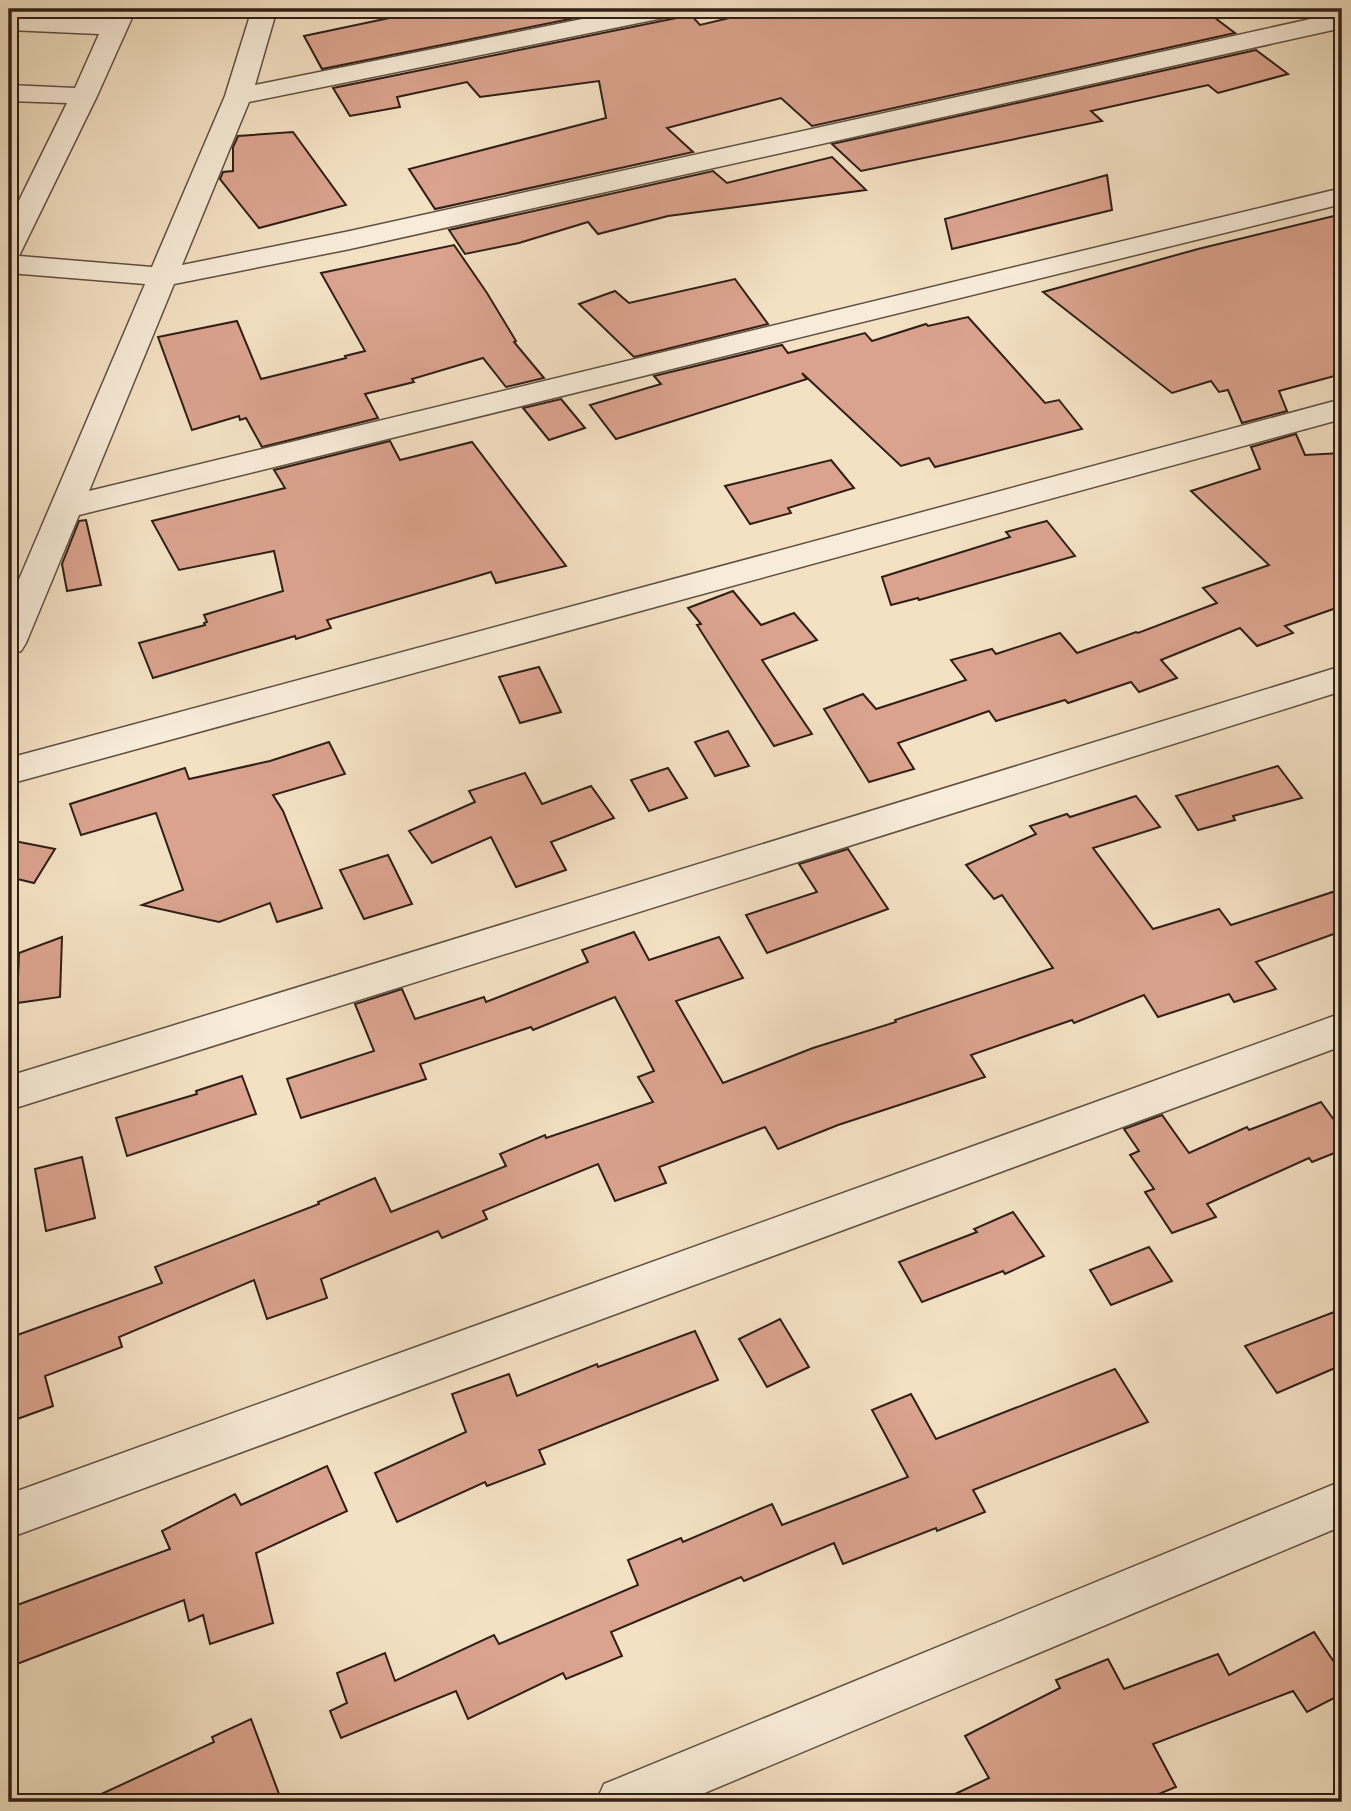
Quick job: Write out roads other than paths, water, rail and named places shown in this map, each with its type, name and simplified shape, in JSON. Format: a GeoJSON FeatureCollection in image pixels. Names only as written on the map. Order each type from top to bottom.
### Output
{"type":"FeatureCollection","features":[{"type":"Feature","properties":{"kind":"street"},"geometry":{"type":"LineString","coordinates":[[9,643],[238,96],[264,9]]}},
{"type":"Feature","properties":{"kind":"street"},"geometry":{"type":"LineString","coordinates":[[238,96],[668,9]]}},
{"type":"Feature","properties":{"kind":"street"},"geometry":{"type":"LineString","coordinates":[[9,22],[119,18],[85,96],[22,197],[9,250]]}},
{"type":"Feature","properties":{"kind":"street"},"geometry":{"type":"LineString","coordinates":[[9,264],[163,277],[350,240],[1342,20]]}},
{"type":"Feature","properties":{"kind":"street"},"geometry":{"type":"LineString","coordinates":[[9,93],[85,96]]}},
{"type":"Feature","properties":{"kind":"street"},"geometry":{"type":"LineString","coordinates":[[67,506],[1342,196]]}},
{"type":"Feature","properties":{"kind":"street"},"geometry":{"type":"LineString","coordinates":[[9,771],[1342,410]]}},
{"type":"Feature","properties":{"kind":"street"},"geometry":{"type":"LineString","coordinates":[[9,1093],[1342,678]]}},
{"type":"Feature","properties":{"kind":"street"},"geometry":{"type":"LineString","coordinates":[[9,1516],[1342,1029]]}},
{"type":"Feature","properties":{"kind":"street"},"geometry":{"type":"LineString","coordinates":[[622,1802],[1342,1503]]}}]}
